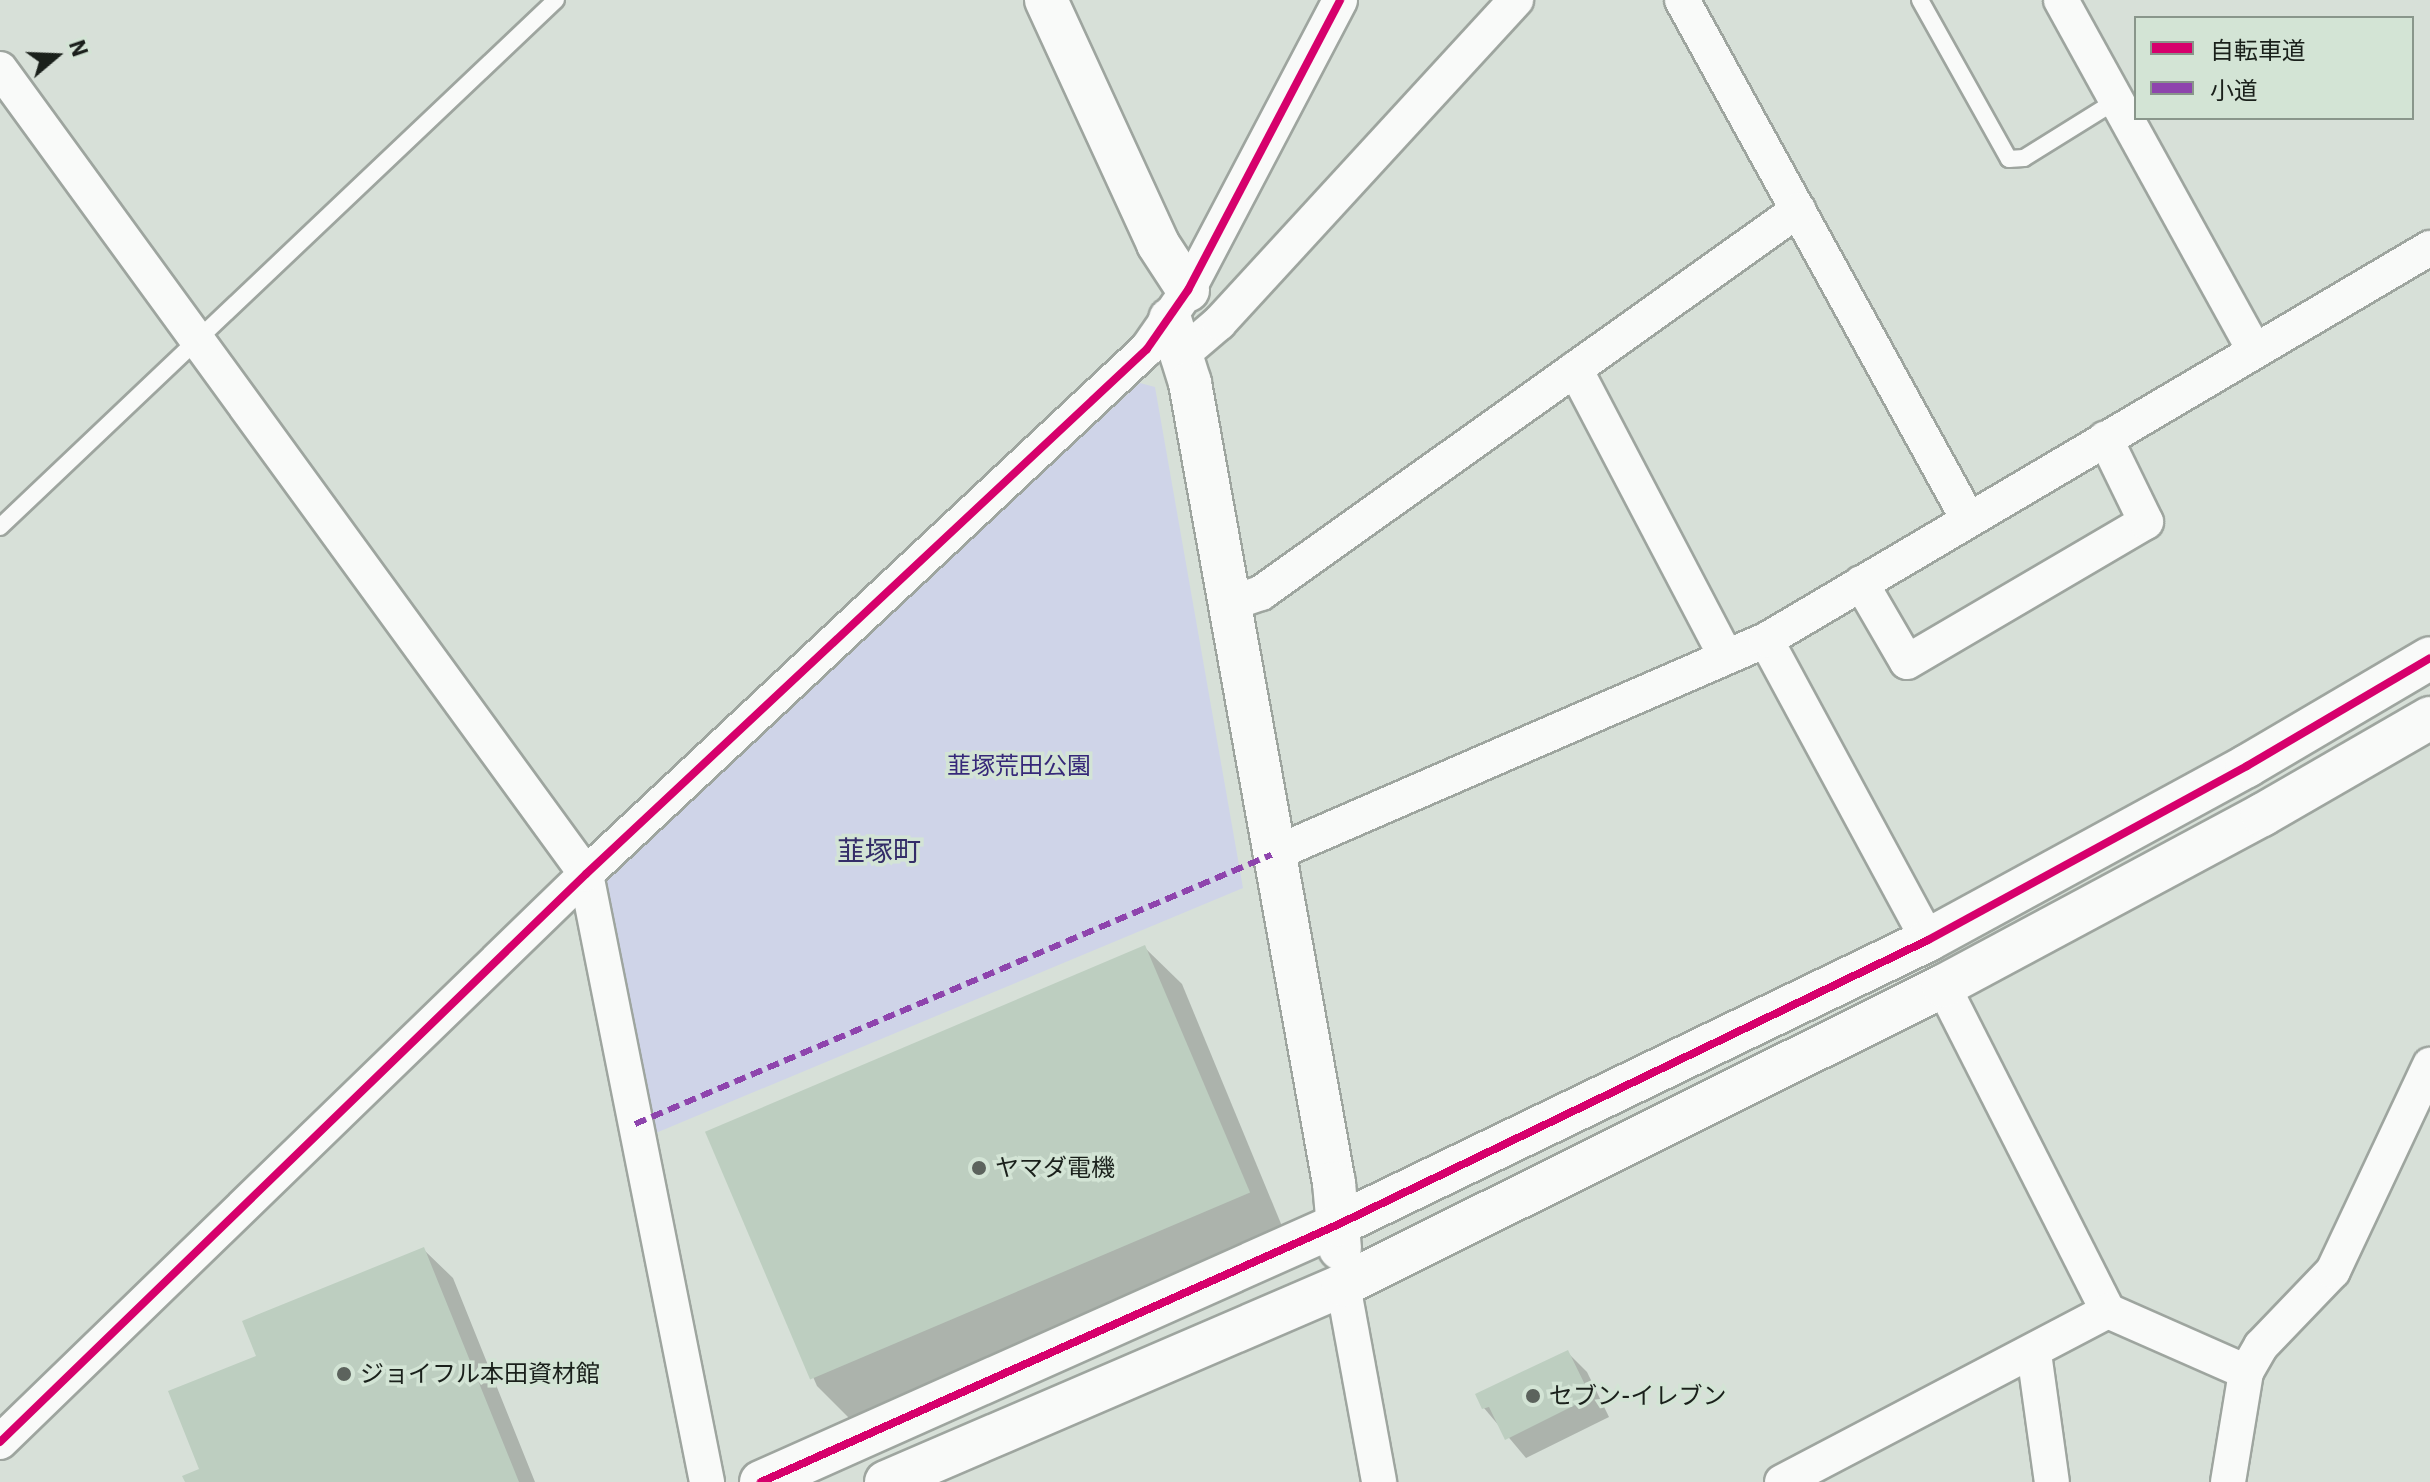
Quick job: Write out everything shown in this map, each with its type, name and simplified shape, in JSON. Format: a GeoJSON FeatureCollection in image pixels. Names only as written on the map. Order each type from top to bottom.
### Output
{"type":"FeatureCollection","features":[{"type":"Feature","properties":{"kind":"street"},"geometry":{"type":"LineString","coordinates":[[1046,0],[1158,244],[1181,320],[1271,855],[1334,1183],[1343,1285],[1379,1482]]}},
{"type":"Feature","properties":{"kind":"street"},"geometry":{"type":"LineString","coordinates":[[0,1442],[586,874],[1181,320],[1340,0]]}},
{"type":"Feature","properties":{"kind":"street"},"geometry":{"type":"LineString","coordinates":[[1181,320],[1219,323],[1516,0]]}},
{"type":"Feature","properties":{"kind":"street"},"geometry":{"type":"LineString","coordinates":[[1682,0],[1968,519]]}},
{"type":"Feature","properties":{"kind":"street"},"geometry":{"type":"LineString","coordinates":[[2061,0],[2254,349]]}},
{"type":"Feature","properties":{"kind":"street"},"geometry":{"type":"LineString","coordinates":[[0,69],[586,874],[707,1482]]}},
{"type":"Feature","properties":{"kind":"street"},"geometry":{"type":"LineString","coordinates":[[1229,604],[1261,593],[1798,210]]}},
{"type":"Feature","properties":{"kind":"street"},"geometry":{"type":"LineString","coordinates":[[1271,855],[1725,655],[1766,640],[2254,349],[2430,248]]}},
{"type":"Feature","properties":{"kind":"street"},"geometry":{"type":"LineString","coordinates":[[1575,369],[1725,655]]}},
{"type":"Feature","properties":{"kind":"street"},"geometry":{"type":"LineString","coordinates":[[1861,583],[1907,662],[2146,522],[2105,438]]}},
{"type":"Feature","properties":{"kind":"street"},"geometry":{"type":"LineString","coordinates":[[1766,640],[1928,940]]}},
{"type":"Feature","properties":{"kind":"street"},"geometry":{"type":"LineString","coordinates":[[761,1482],[1337,1225],[1928,940],[2247,766],[2430,658]]}},
{"type":"Feature","properties":{"kind":"street"},"geometry":{"type":"LineString","coordinates":[[886,1482],[1343,1285],[1943,986],[2262,815],[2430,718]]}},
{"type":"Feature","properties":{"kind":"street"},"geometry":{"type":"LineString","coordinates":[[1943,986],[2108,1311],[2246,1372]]}},
{"type":"Feature","properties":{"kind":"street"},"geometry":{"type":"LineString","coordinates":[[2228,1482],[2246,1372],[2261,1346],[2333,1271],[2430,1065]]}},
{"type":"Feature","properties":{"kind":"street"},"geometry":{"type":"LineString","coordinates":[[1782,1482],[1837,1469],[2108,1311]]}},
{"type":"Feature","properties":{"kind":"street"},"geometry":{"type":"LineString","coordinates":[[2034,1353],[2052,1482]]}},
{"type":"Feature","properties":{"kind":"lane"},"geometry":{"type":"LineString","coordinates":[[0,527],[556,0]]}},
{"type":"Feature","properties":{"kind":"lane"},"geometry":{"type":"LineString","coordinates":[[1920,0],[2009,159],[2024,158],[2117,100]]}},
{"type":"Feature","properties":{"kind":"green space","name":"韮塚荒田公園"},"geometry":{"type":"Polygon","coordinates":[[[1140,383],[1155,387],[1243,888],[651,1135],[602,878],[1140,383]]]}},
{"type":"Feature","properties":{"kind":"building","name":"ヤマダ電機"},"geometry":{"type":"Polygon","coordinates":[[[1145,945],[1250,1193],[810,1379],[705,1132],[1145,945]]]}},
{"type":"Feature","properties":{"kind":"building","name":"ジョイフル本田資材館"},"geometry":{"type":"Polygon","coordinates":[[[424,1247],[519,1482],[185,1482],[182,1476],[199,1469],[168,1391],[256,1356],[242,1321],[424,1247]]]}},
{"type":"Feature","properties":{"kind":"building","name":"セブン-イレブン"},"geometry":{"type":"Polygon","coordinates":[[[1568,1350],[1591,1397],[1505,1440],[1489,1407],[1482,1409],[1475,1394],[1568,1350]]]}},
{"type":"Feature","properties":{"kind":"marked path"},"geometry":{"type":"LineString","coordinates":[[635,1124],[1271,855]]}},
{"type":"Feature","properties":{"kind":"cycle path"},"geometry":{"type":"LineString","coordinates":[[0,1442],[586,874],[1147,349],[1188,290],[1340,0]]}},
{"type":"Feature","properties":{"kind":"cycle path"},"geometry":{"type":"LineString","coordinates":[[761,1482],[1337,1225],[1928,940],[2247,766],[2430,658]]}},
{"type":"Feature","properties":{"kind":"place","name":"ヤマダ電機"},"geometry":{"type":"Point","coordinates":[979,1168]}},
{"type":"Feature","properties":{"kind":"place","name":"ジョイフル本田資材館"},"geometry":{"type":"Point","coordinates":[344,1374]}},
{"type":"Feature","properties":{"kind":"place","name":"セブン-イレブン"},"geometry":{"type":"Point","coordinates":[1533,1396]}},
{"type":"Feature","properties":{"kind":"district","name":"韮塚町"},"geometry":{"type":"Point","coordinates":[879,851]}}]}
